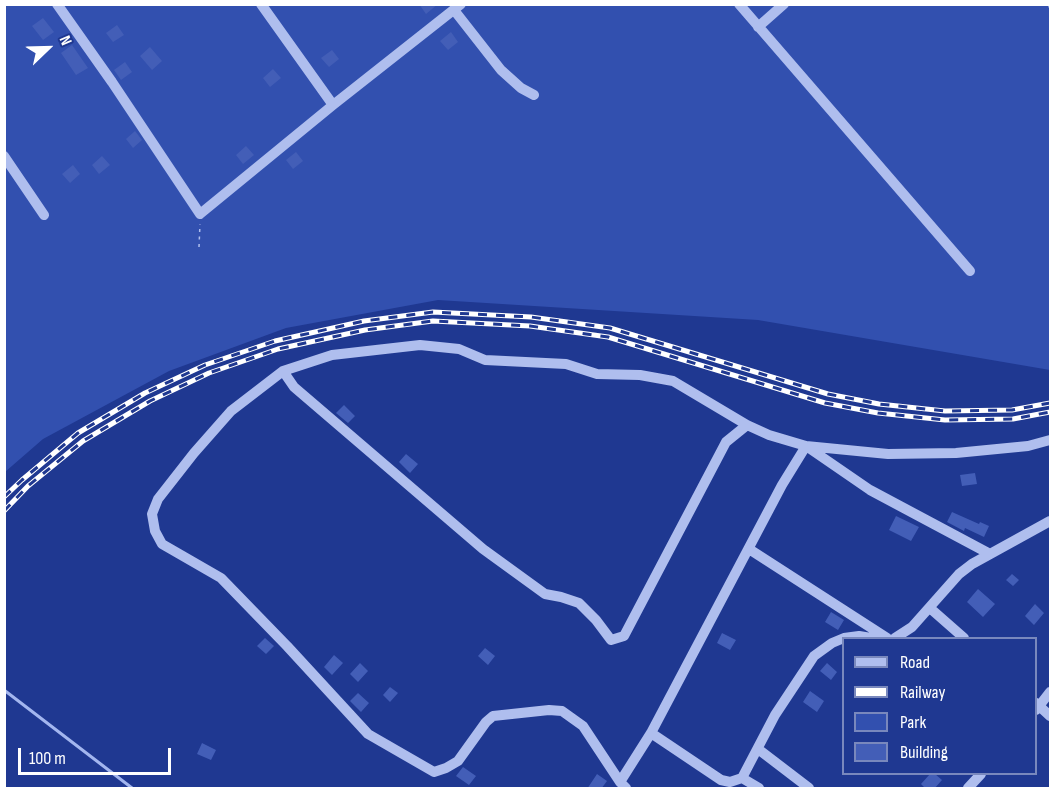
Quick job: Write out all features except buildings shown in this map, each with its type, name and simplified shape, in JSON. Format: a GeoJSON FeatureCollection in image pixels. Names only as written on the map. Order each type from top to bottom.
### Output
{"type":"FeatureCollection","features":[{"type":"Feature","properties":{"kind":"street"},"geometry":{"type":"LineString","coordinates":[[57,4],[200,214],[458,6],[501,70],[521,88],[534,95]]}},
{"type":"Feature","properties":{"kind":"street"},"geometry":{"type":"LineString","coordinates":[[261,4],[333,105]]}},
{"type":"Feature","properties":{"kind":"street"},"geometry":{"type":"LineString","coordinates":[[739,4],[970,271]]}},
{"type":"Feature","properties":{"kind":"street"},"geometry":{"type":"LineString","coordinates":[[758,27],[783,4]]}},
{"type":"Feature","properties":{"kind":"street"},"geometry":{"type":"LineString","coordinates":[[4,156],[44,215]]}},
{"type":"Feature","properties":{"kind":"street"},"geometry":{"type":"LineString","coordinates":[[807,446],[782,485],[623,785],[583,726],[561,711],[549,710],[494,716],[486,722],[458,761],[434,772],[368,734],[288,646],[221,578],[162,544],[155,531],[152,514],[158,499],[231,411],[283,371],[332,355],[420,345],[459,349],[485,360],[567,364],[597,374],[640,375],[673,381],[747,425],[769,435],[807,446],[888,454],[956,453],[1028,446],[1050,440]]}},
{"type":"Feature","properties":{"kind":"street"},"geometry":{"type":"LineString","coordinates":[[283,371],[294,387],[483,549],[545,594],[579,603],[597,620],[611,640],[624,636],[726,442],[747,425]]}},
{"type":"Feature","properties":{"kind":"street"},"geometry":{"type":"LineString","coordinates":[[807,446],[870,490],[990,554]]}},
{"type":"Feature","properties":{"kind":"street"},"geometry":{"type":"LineString","coordinates":[[898,637],[931,609],[959,574],[1050,521]]}},
{"type":"Feature","properties":{"kind":"street"},"geometry":{"type":"LineString","coordinates":[[749,549],[884,637]]}},
{"type":"Feature","properties":{"kind":"street"},"geometry":{"type":"LineString","coordinates":[[931,609],[962,637]]}},
{"type":"Feature","properties":{"kind":"street"},"geometry":{"type":"LineString","coordinates":[[651,733],[721,780],[730,782],[742,778],[775,715],[814,656],[842,639]]}},
{"type":"Feature","properties":{"kind":"street"},"geometry":{"type":"LineString","coordinates":[[1050,692],[1037,706],[1050,716]]}},
{"type":"Feature","properties":{"kind":"street"},"geometry":{"type":"LineString","coordinates":[[758,749],[809,789]]}},
{"type":"Feature","properties":{"kind":"street"},"geometry":{"type":"LineString","coordinates":[[968,789],[980,775]]}},
{"type":"Feature","properties":{"kind":"street"},"geometry":{"type":"LineString","coordinates":[[742,778],[759,789]]}},
{"type":"Feature","properties":{"kind":"path"},"geometry":{"type":"LineString","coordinates":[[200,214],[200,247]]}},
{"type":"Feature","properties":{"kind":"green space"},"geometry":{"type":"Polygon","coordinates":[[[5,5],[1050,5],[1050,370],[758,320],[438,300],[286,328],[169,371],[43,439],[5,472],[5,5]]]}},
{"type":"Feature","properties":{"kind":"waterway"},"geometry":{"type":"LineString","coordinates":[[4,690],[132,788]]}},
{"type":"Feature","properties":{"kind":"railway"},"geometry":{"type":"LineString","coordinates":[[4,497],[78,433],[145,393],[205,365],[275,341],[364,321],[433,312],[531,317],[610,328],[828,394],[879,404],[945,411],[1012,410],[1050,403]]}},
{"type":"Feature","properties":{"kind":"railway"},"geometry":{"type":"LineString","coordinates":[[4,511],[28,486],[83,441],[150,401],[209,373],[278,349],[365,330],[433,321],[530,326],[608,337],[825,403],[878,413],[945,420],[1013,419],[1050,412]]}}]}
